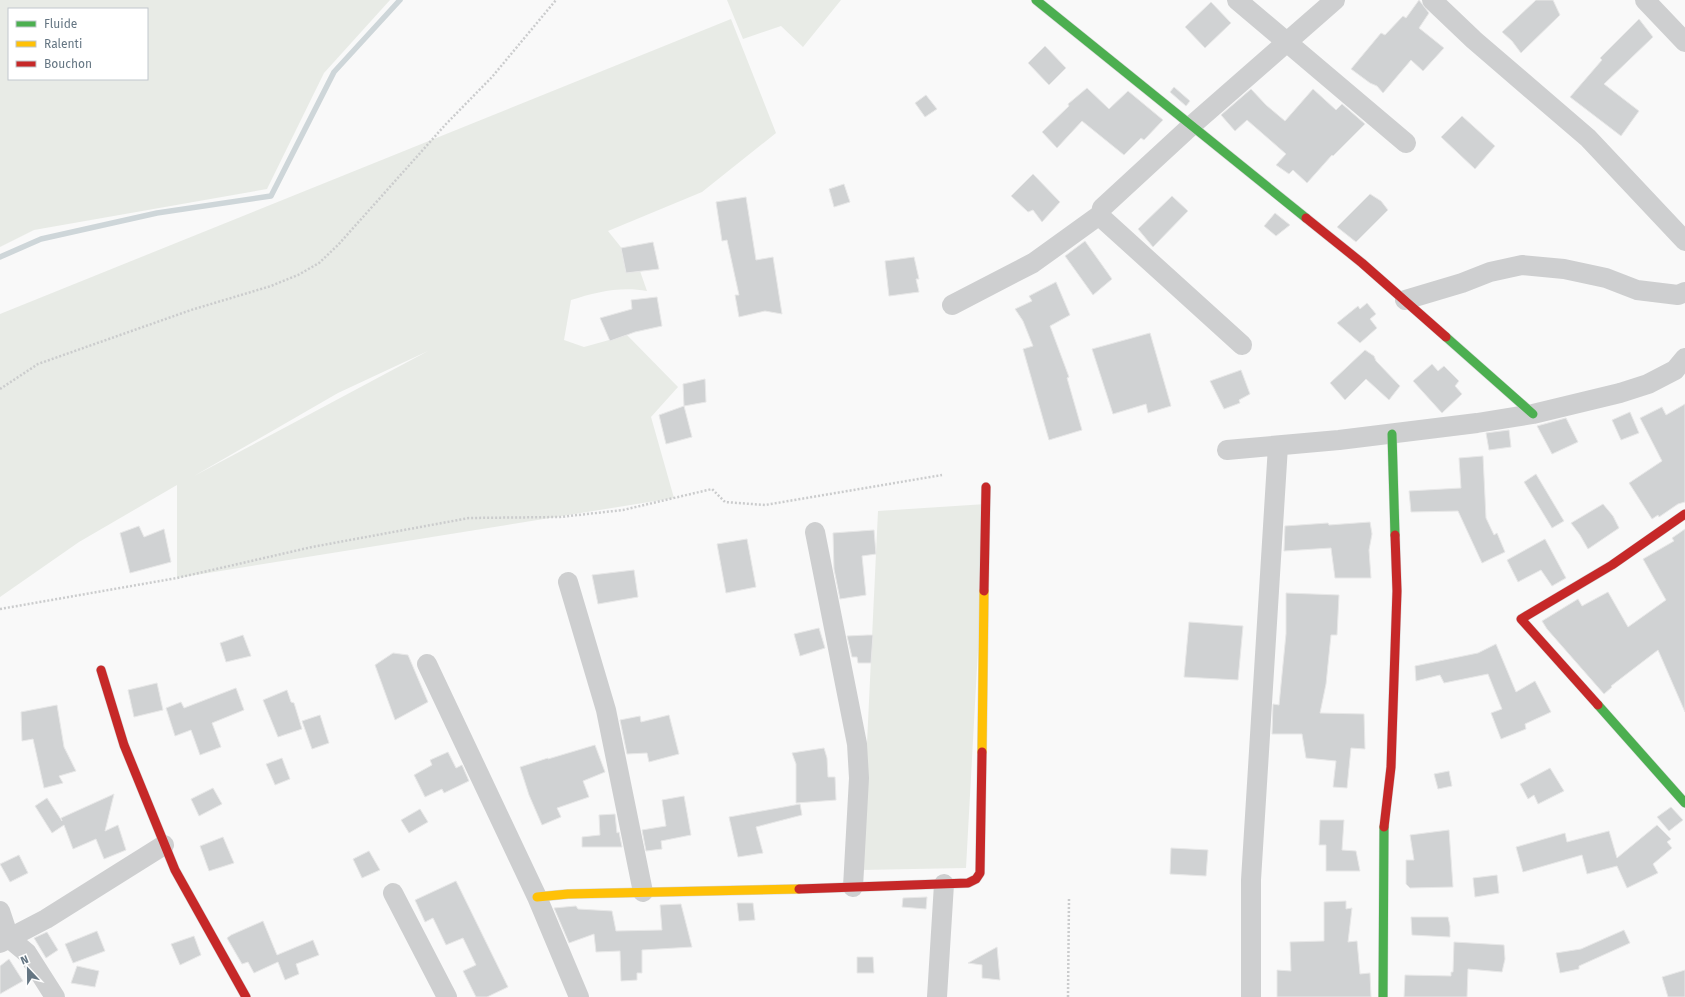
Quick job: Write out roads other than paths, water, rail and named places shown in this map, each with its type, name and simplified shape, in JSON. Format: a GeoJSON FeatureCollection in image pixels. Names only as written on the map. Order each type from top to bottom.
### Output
{"type":"FeatureCollection","features":[{"type":"Feature","properties":{"kind":"street"},"geometry":{"type":"LineString","coordinates":[[1036,0],[1362,263],[1533,414]]}},
{"type":"Feature","properties":{"kind":"street"},"geometry":{"type":"LineString","coordinates":[[1237,0],[1406,143]]}},
{"type":"Feature","properties":{"kind":"street"},"geometry":{"type":"LineString","coordinates":[[1242,345],[1103,219],[1102,208],[1191,126],[1336,0]]}},
{"type":"Feature","properties":{"kind":"street"},"geometry":{"type":"LineString","coordinates":[[1432,0],[1474,40],[1588,138],[1685,241]]}},
{"type":"Feature","properties":{"kind":"street"},"geometry":{"type":"LineString","coordinates":[[1645,0],[1685,42]]}},
{"type":"Feature","properties":{"kind":"street"},"geometry":{"type":"LineString","coordinates":[[952,305],[1033,263],[1102,214]]}},
{"type":"Feature","properties":{"kind":"street"},"geometry":{"type":"LineString","coordinates":[[1405,300],[1462,283],[1490,272],[1522,264],[1564,268],[1606,278],[1637,290],[1678,295],[1685,292]]}},
{"type":"Feature","properties":{"kind":"street"},"geometry":{"type":"LineString","coordinates":[[1227,450],[1392,434],[1533,414],[1620,393],[1648,384],[1675,370],[1685,358]]}},
{"type":"Feature","properties":{"kind":"street"},"geometry":{"type":"LineString","coordinates":[[1383,997],[1384,825],[1391,767],[1396,591],[1392,434]]}},
{"type":"Feature","properties":{"kind":"street"},"geometry":{"type":"LineString","coordinates":[[1251,997],[1252,880],[1278,446]]}},
{"type":"Feature","properties":{"kind":"street"},"geometry":{"type":"LineString","coordinates":[[537,897],[568,894],[944,884],[968,883],[976,879],[980,873],[986,488]]}},
{"type":"Feature","properties":{"kind":"street"},"geometry":{"type":"LineString","coordinates":[[1685,514],[1612,565],[1521,619],[1685,803]]}},
{"type":"Feature","properties":{"kind":"street"},"geometry":{"type":"LineString","coordinates":[[815,532],[857,744],[859,778],[853,887]]}},
{"type":"Feature","properties":{"kind":"street"},"geometry":{"type":"LineString","coordinates":[[568,582],[606,710],[643,892]]}},
{"type":"Feature","properties":{"kind":"street"},"geometry":{"type":"LineString","coordinates":[[427,664],[537,897],[579,997]]}},
{"type":"Feature","properties":{"kind":"street"},"geometry":{"type":"LineString","coordinates":[[101,670],[124,745],[175,870],[246,997]]}},
{"type":"Feature","properties":{"kind":"street"},"geometry":{"type":"LineString","coordinates":[[5,941],[46,919],[164,845]]}},
{"type":"Feature","properties":{"kind":"street"},"geometry":{"type":"LineString","coordinates":[[937,997],[944,884]]}},
{"type":"Feature","properties":{"kind":"street"},"geometry":{"type":"LineString","coordinates":[[393,893],[447,997]]}},
{"type":"Feature","properties":{"kind":"street"},"geometry":{"type":"LineString","coordinates":[[0,911],[5,941]]}},
{"type":"Feature","properties":{"kind":"street"},"geometry":{"type":"LineString","coordinates":[[5,941],[26,953],[55,997]]}},
{"type":"Feature","properties":{"kind":"waterway"},"geometry":{"type":"LineString","coordinates":[[0,257],[41,239],[157,213],[271,196],[334,72],[400,0]]}}]}
